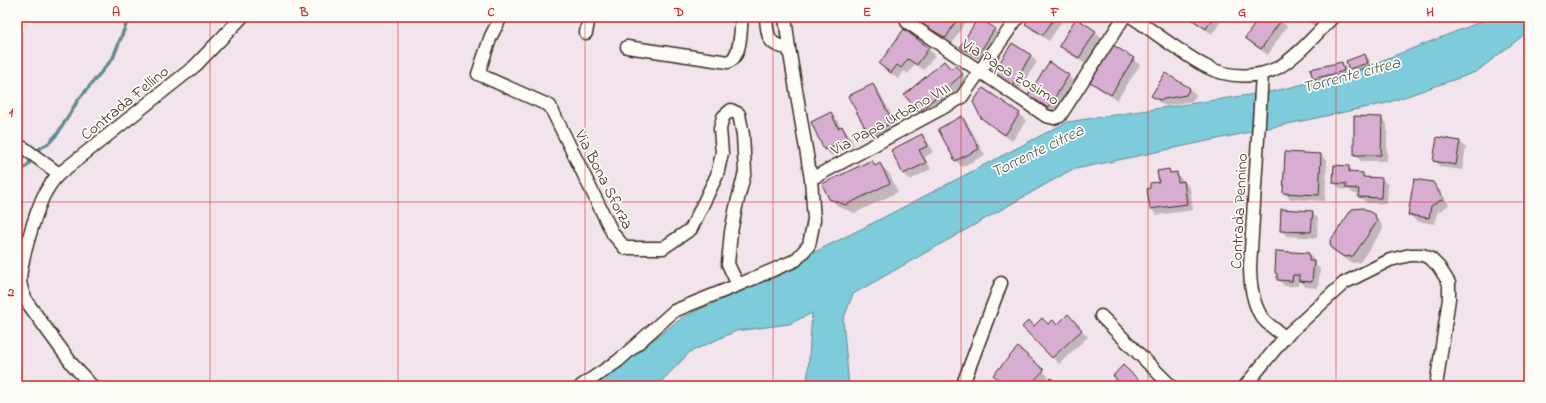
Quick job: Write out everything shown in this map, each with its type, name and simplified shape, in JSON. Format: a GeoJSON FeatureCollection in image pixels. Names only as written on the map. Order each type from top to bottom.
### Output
{"type":"FeatureCollection","features":[{"type":"Feature","properties":{"kind":"street","name":"Contrada Fellino"},"geometry":{"type":"LineString","coordinates":[[59,174],[195,66],[242,17]]}},
{"type":"Feature","properties":{"kind":"street","name":"Via Bona Sforza"},"geometry":{"type":"LineString","coordinates":[[501,17],[491,36],[478,74],[550,106],[613,234],[626,248],[663,248],[691,229],[717,175],[722,153],[720,129],[723,117],[731,110],[739,114],[743,135],[745,172],[731,232],[728,264],[738,285]]}},
{"type":"Feature","properties":{"kind":"street"},"geometry":{"type":"LineString","coordinates":[[586,33],[589,17]]}},
{"type":"Feature","properties":{"kind":"street"},"geometry":{"type":"LineString","coordinates":[[627,47],[728,62],[737,54],[742,17]]}},
{"type":"Feature","properties":{"kind":"street"},"geometry":{"type":"LineString","coordinates":[[766,17],[769,37],[773,44],[789,48]]}},
{"type":"Feature","properties":{"kind":"street"},"geometry":{"type":"LineString","coordinates":[[581,386],[618,361],[674,311],[796,260],[809,245],[814,220],[811,179],[785,17]]}},
{"type":"Feature","properties":{"kind":"street","name":"Via Papa Urbano VIII"},"geometry":{"type":"LineString","coordinates":[[811,179],[961,98],[1018,17]]}},
{"type":"Feature","properties":{"kind":"street","name":"Via Papa Zosimo"},"geometry":{"type":"LineString","coordinates":[[907,22],[1046,116],[1054,118],[1060,116],[1124,17]]}},
{"type":"Feature","properties":{"kind":"street"},"geometry":{"type":"LineString","coordinates":[[1132,17],[1206,67],[1224,73],[1262,74],[1280,67],[1297,53],[1333,17]]}},
{"type":"Feature","properties":{"kind":"street","name":"Contrada Pennino"},"geometry":{"type":"LineString","coordinates":[[1262,74],[1250,266],[1251,287],[1254,301],[1262,317],[1285,337]]}},
{"type":"Feature","properties":{"kind":"street"},"geometry":{"type":"LineString","coordinates":[[21,147],[59,174],[52,181],[40,206],[23,260],[20,281],[23,295],[72,364],[92,386]]}},
{"type":"Feature","properties":{"kind":"street"},"geometry":{"type":"LineString","coordinates":[[1244,386],[1285,337],[1344,283],[1390,260],[1410,255],[1423,255],[1431,259],[1439,267],[1449,283],[1449,299],[1436,386]]}},
{"type":"Feature","properties":{"kind":"street"},"geometry":{"type":"LineString","coordinates":[[964,386],[963,384],[1001,283]]}},
{"type":"Feature","properties":{"kind":"street"},"geometry":{"type":"LineString","coordinates":[[1101,316],[1171,386]]}},
{"type":"Feature","properties":{"kind":"water","name":"Torrente citrea"},"geometry":{"type":"Polygon","coordinates":[[[1493,17],[1529,17],[1529,31],[1476,72],[1387,103],[1071,170],[853,294],[843,320],[849,386],[807,386],[812,313],[789,324],[736,331],[690,352],[657,386],[592,386],[682,318],[863,228],[1067,122],[1275,91],[1350,73],[1493,17]]]}},
{"type":"Feature","properties":{"kind":"building"},"geometry":{"type":"Polygon","coordinates":[[[917,17],[958,17],[946,38],[915,20],[917,17]]]}},
{"type":"Feature","properties":{"kind":"building"},"geometry":{"type":"Polygon","coordinates":[[[1029,17],[1055,17],[1043,35],[1025,24],[1029,17]]]}},
{"type":"Feature","properties":{"kind":"building"},"geometry":{"type":"Polygon","coordinates":[[[1188,17],[1213,17],[1206,29],[1188,17]]]}},
{"type":"Feature","properties":{"kind":"building"},"geometry":{"type":"Polygon","coordinates":[[[1252,17],[1278,17],[1282,19],[1261,49],[1245,38],[1254,25],[1249,21],[1252,17]]]}},
{"type":"Feature","properties":{"kind":"building"},"geometry":{"type":"Polygon","coordinates":[[[978,18],[995,28],[977,57],[960,47],[978,18]]]}},
{"type":"Feature","properties":{"kind":"building"},"geometry":{"type":"Polygon","coordinates":[[[1076,18],[1096,31],[1079,58],[1059,46],[1076,18]]]}},
{"type":"Feature","properties":{"kind":"building"},"geometry":{"type":"Polygon","coordinates":[[[904,29],[929,48],[917,65],[908,59],[901,68],[897,65],[891,73],[879,64],[904,29]]]}},
{"type":"Feature","properties":{"kind":"building"},"geometry":{"type":"Polygon","coordinates":[[[1012,43],[1031,55],[1012,86],[993,73],[1012,43]]]}},
{"type":"Feature","properties":{"kind":"building"},"geometry":{"type":"Polygon","coordinates":[[[1113,45],[1134,58],[1111,95],[1090,82],[1113,45]]]}},
{"type":"Feature","properties":{"kind":"building"},"geometry":{"type":"Polygon","coordinates":[[[1365,54],[1368,63],[1349,69],[1346,61],[1365,54]]]}},
{"type":"Feature","properties":{"kind":"building"},"geometry":{"type":"Polygon","coordinates":[[[944,61],[951,69],[955,65],[963,74],[919,112],[904,95],[944,61]]]}},
{"type":"Feature","properties":{"kind":"building"},"geometry":{"type":"Polygon","coordinates":[[[1049,62],[1069,75],[1048,108],[1028,95],[1049,62]]]}},
{"type":"Feature","properties":{"kind":"building"},"geometry":{"type":"Polygon","coordinates":[[[1342,62],[1344,71],[1313,79],[1310,69],[1342,62]]]}},
{"type":"Feature","properties":{"kind":"building"},"geometry":{"type":"Polygon","coordinates":[[[1165,73],[1190,88],[1186,95],[1159,100],[1151,96],[1165,73]]]}},
{"type":"Feature","properties":{"kind":"building"},"geometry":{"type":"Polygon","coordinates":[[[873,84],[893,122],[869,135],[848,96],[873,84]]]}},
{"type":"Feature","properties":{"kind":"building"},"geometry":{"type":"Polygon","coordinates":[[[983,88],[1020,113],[1005,135],[981,118],[973,102],[983,88]]]}},
{"type":"Feature","properties":{"kind":"building"},"geometry":{"type":"Polygon","coordinates":[[[831,112],[838,128],[842,126],[848,139],[824,150],[811,122],[831,112]]]}},
{"type":"Feature","properties":{"kind":"building"},"geometry":{"type":"Polygon","coordinates":[[[962,116],[979,149],[955,161],[938,129],[962,116]]]}},
{"type":"Feature","properties":{"kind":"building"},"geometry":{"type":"Polygon","coordinates":[[[1354,116],[1382,117],[1381,155],[1354,155],[1354,116]]]}},
{"type":"Feature","properties":{"kind":"building"},"geometry":{"type":"Polygon","coordinates":[[[922,134],[928,146],[919,150],[926,163],[903,174],[891,150],[922,134]]]}},
{"type":"Feature","properties":{"kind":"building"},"geometry":{"type":"Polygon","coordinates":[[[1437,137],[1460,141],[1456,165],[1433,161],[1437,137]]]}},
{"type":"Feature","properties":{"kind":"building"},"geometry":{"type":"Polygon","coordinates":[[[1285,152],[1321,154],[1319,195],[1283,193],[1285,152]]]}},
{"type":"Feature","properties":{"kind":"building"},"geometry":{"type":"Polygon","coordinates":[[[872,160],[875,166],[880,163],[890,183],[846,205],[829,199],[822,184],[872,160]]]}},
{"type":"Feature","properties":{"kind":"building"},"geometry":{"type":"Polygon","coordinates":[[[1334,165],[1349,166],[1349,172],[1363,173],[1363,177],[1382,178],[1381,198],[1358,197],[1359,189],[1346,188],[1346,184],[1333,183],[1334,165]]]}},
{"type":"Feature","properties":{"kind":"building"},"geometry":{"type":"Polygon","coordinates":[[[1169,169],[1170,173],[1177,172],[1178,182],[1184,181],[1187,204],[1150,209],[1147,189],[1150,188],[1150,183],[1159,182],[1157,171],[1169,169]]]}},
{"type":"Feature","properties":{"kind":"building"},"geometry":{"type":"Polygon","coordinates":[[[1414,179],[1433,182],[1443,199],[1431,206],[1429,218],[1408,215],[1414,179]]]}},
{"type":"Feature","properties":{"kind":"building"},"geometry":{"type":"Polygon","coordinates":[[[1363,208],[1375,215],[1377,222],[1353,256],[1344,257],[1331,248],[1330,241],[1352,209],[1363,208]]]}},
{"type":"Feature","properties":{"kind":"building"},"geometry":{"type":"Polygon","coordinates":[[[1281,209],[1313,211],[1311,232],[1280,231],[1281,209]]]}},
{"type":"Feature","properties":{"kind":"building"},"geometry":{"type":"Polygon","coordinates":[[[1276,251],[1309,253],[1309,261],[1314,261],[1312,282],[1299,281],[1299,275],[1293,275],[1292,281],[1277,280],[1277,274],[1275,273],[1276,251]]]}},
{"type":"Feature","properties":{"kind":"building"},"geometry":{"type":"Polygon","coordinates":[[[1068,314],[1082,330],[1052,358],[1022,327],[1029,320],[1034,326],[1042,318],[1048,324],[1053,320],[1057,325],[1068,314]]]}},
{"type":"Feature","properties":{"kind":"building"},"geometry":{"type":"Polygon","coordinates":[[[1018,347],[1044,370],[1029,386],[1006,386],[993,375],[1018,347]]]}},
{"type":"Feature","properties":{"kind":"building"},"geometry":{"type":"Polygon","coordinates":[[[1123,365],[1143,384],[1141,386],[1111,386],[1117,379],[1113,376],[1123,365]]]}},
{"type":"Feature","properties":{"kind":"building"},"geometry":{"type":"Polygon","coordinates":[[[1051,378],[1060,386],[1043,386],[1051,378]]]}},
{"type":"Feature","properties":{"kind":"building"},"geometry":{"type":"Polygon","coordinates":[[[1101,381],[1106,386],[1096,386],[1101,381]]]}},
{"type":"Feature","properties":{"kind":"waterway"},"geometry":{"type":"LineString","coordinates":[[17,174],[27,166],[39,149],[49,143],[58,133],[78,100],[113,58],[129,17]]}}]}
